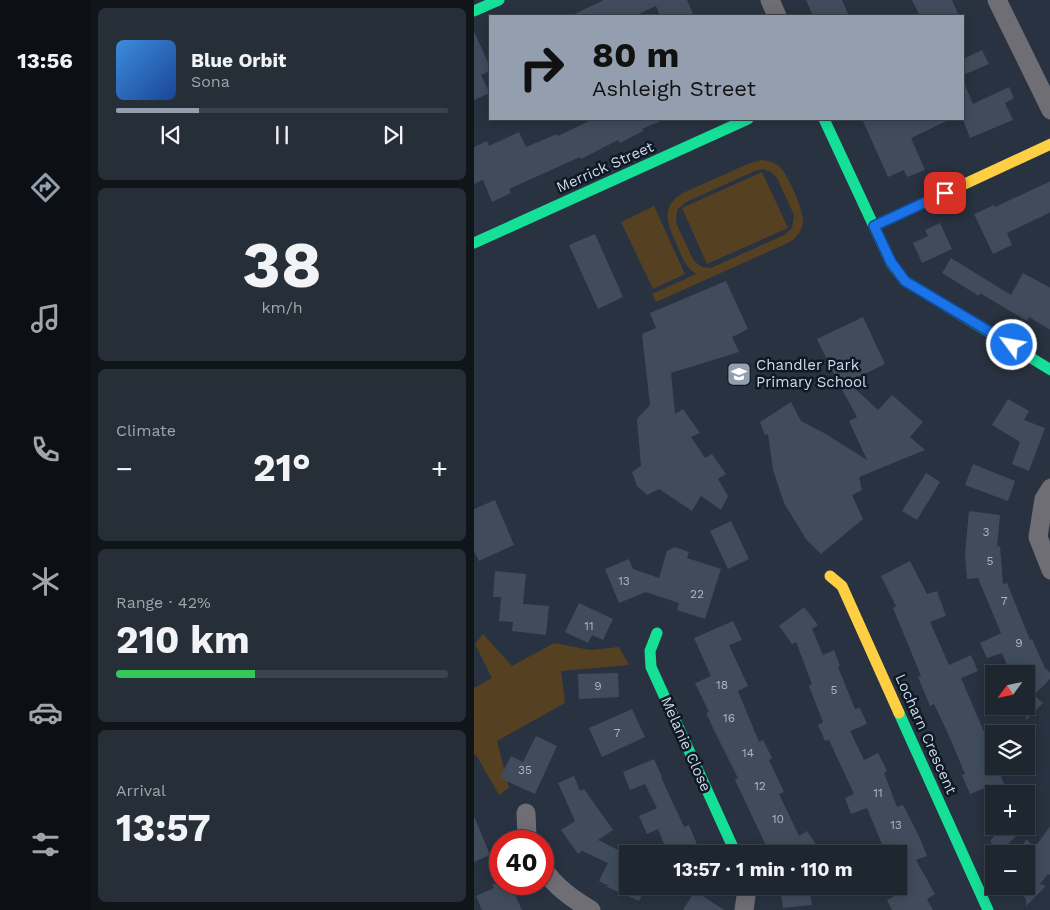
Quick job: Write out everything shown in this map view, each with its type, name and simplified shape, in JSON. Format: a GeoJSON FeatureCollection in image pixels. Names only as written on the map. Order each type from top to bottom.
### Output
{"type":"FeatureCollection","features":[{"type":"Feature","properties":{"kind":"street"},"geometry":{"type":"LineString","coordinates":[[474,11],[499,0]]}},
{"type":"Feature","properties":{"kind":"street"},"geometry":{"type":"LineString","coordinates":[[770,0],[777,15]]}},
{"type":"Feature","properties":{"kind":"street"},"geometry":{"type":"LineString","coordinates":[[997,0],[1050,110]]}},
{"type":"Feature","properties":{"kind":"street","name":"Merrick Street"},"geometry":{"type":"LineString","coordinates":[[474,242],[746,120]]}},
{"type":"Feature","properties":{"kind":"street"},"geometry":{"type":"LineString","coordinates":[[824,120],[891,262],[905,281],[1050,370]]}},
{"type":"Feature","properties":{"kind":"street"},"geometry":{"type":"LineString","coordinates":[[874,226],[1050,144]]}},
{"type":"Feature","properties":{"kind":"street"},"geometry":{"type":"LineString","coordinates":[[1050,488],[1044,499],[1038,537],[1050,570]]}},
{"type":"Feature","properties":{"kind":"street","name":"Locharn Crescent"},"geometry":{"type":"LineString","coordinates":[[830,576],[842,586],[988,910]]}},
{"type":"Feature","properties":{"kind":"street","name":"Melanie Close"},"geometry":{"type":"LineString","coordinates":[[657,633],[650,651],[651,667],[732,845]]}},
{"type":"Feature","properties":{"kind":"street"},"geometry":{"type":"LineString","coordinates":[[526,813],[527,830]]}},
{"type":"Feature","properties":{"kind":"street"},"geometry":{"type":"LineString","coordinates":[[554,883],[568,896],[591,910]]}},
{"type":"Feature","properties":{"kind":"street"},"geometry":{"type":"LineString","coordinates":[[744,910],[746,895]]}},
{"type":"Feature","properties":{"kind":"shaded area"},"geometry":{"type":"Polygon","coordinates":[[[762,160],[769,161],[778,165],[783,171],[795,193],[803,217],[802,228],[799,234],[790,242],[656,302],[652,294],[696,274],[684,261],[670,230],[667,215],[671,203],[685,192],[750,163],[762,160]],[[763,169],[755,171],[686,202],[677,210],[676,223],[694,261],[702,267],[711,268],[784,235],[792,228],[794,215],[777,178],[771,172],[763,169]]]}},
{"type":"Feature","properties":{"kind":"shaded area"},"geometry":{"type":"Polygon","coordinates":[[[762,172],[788,228],[707,264],[682,208],[762,172]]]}},
{"type":"Feature","properties":{"kind":"shaded area"},"geometry":{"type":"Polygon","coordinates":[[[654,206],[685,274],[653,289],[621,222],[654,206]]]}},
{"type":"Feature","properties":{"kind":"shaded area"},"geometry":{"type":"Polygon","coordinates":[[[483,634],[512,666],[554,643],[590,650],[619,647],[629,665],[561,671],[565,703],[497,741],[509,788],[499,795],[476,755],[474,755],[474,688],[492,678],[475,644],[483,634]]]}},
{"type":"Feature","properties":{"kind":"building"},"geometry":{"type":"Polygon","coordinates":[[[604,0],[687,0],[694,15],[660,15],[656,6],[636,15],[572,15],[604,0]]]}},
{"type":"Feature","properties":{"kind":"building"},"geometry":{"type":"Polygon","coordinates":[[[806,0],[842,0],[849,15],[813,15],[806,0]]]}},
{"type":"Feature","properties":{"kind":"building"},"geometry":{"type":"Polygon","coordinates":[[[912,0],[952,0],[959,15],[920,15],[912,0]]]}},
{"type":"Feature","properties":{"kind":"building"},"geometry":{"type":"Polygon","coordinates":[[[474,31],[489,65],[489,71],[481,75],[489,93],[474,100],[474,31]]]}},
{"type":"Feature","properties":{"kind":"building"},"geometry":{"type":"Polygon","coordinates":[[[982,50],[989,64],[964,75],[964,59],[982,50]]]}},
{"type":"Feature","properties":{"kind":"building"},"geometry":{"type":"Polygon","coordinates":[[[964,82],[973,104],[1009,87],[1014,98],[1005,103],[1013,120],[970,138],[963,120],[964,82]]]}},
{"type":"Feature","properties":{"kind":"building"},"geometry":{"type":"Polygon","coordinates":[[[591,120],[663,120],[642,129],[643,131],[620,143],[618,140],[581,159],[580,157],[509,189],[511,193],[492,202],[483,180],[474,184],[474,147],[487,141],[489,146],[519,132],[526,147],[557,134],[558,136],[591,120]]]}},
{"type":"Feature","properties":{"kind":"building"},"geometry":{"type":"Polygon","coordinates":[[[862,120],[949,120],[911,138],[925,170],[907,177],[904,170],[888,177],[862,120]]]}},
{"type":"Feature","properties":{"kind":"building"},"geometry":{"type":"Polygon","coordinates":[[[1051,181],[1051,212],[1007,233],[1012,245],[993,254],[974,214],[994,205],[995,207],[1051,181]]]}},
{"type":"Feature","properties":{"kind":"building"},"geometry":{"type":"Polygon","coordinates":[[[940,223],[952,249],[922,263],[913,243],[928,236],[925,230],[940,223]]]}},
{"type":"Feature","properties":{"kind":"building"},"geometry":{"type":"Polygon","coordinates":[[[595,234],[623,297],[598,309],[569,245],[595,234]]]}},
{"type":"Feature","properties":{"kind":"building"},"geometry":{"type":"Polygon","coordinates":[[[951,258],[1011,295],[1023,273],[1051,288],[1051,330],[1029,317],[1027,321],[980,293],[979,296],[942,273],[951,258]]]}},
{"type":"Feature","properties":{"kind":"building"},"geometry":{"type":"Polygon","coordinates":[[[726,281],[748,329],[732,337],[739,352],[671,373],[675,414],[683,409],[700,433],[691,437],[705,458],[712,454],[726,474],[718,479],[728,496],[721,510],[701,496],[692,511],[659,489],[647,495],[637,486],[632,472],[641,466],[637,419],[650,405],[642,334],[656,328],[650,313],[726,281]]]}},
{"type":"Feature","properties":{"kind":"building"},"geometry":{"type":"Polygon","coordinates":[[[863,317],[885,364],[848,382],[878,410],[892,395],[923,422],[910,437],[925,450],[859,477],[862,490],[852,495],[863,519],[821,554],[806,539],[784,503],[773,470],[768,434],[765,435],[760,422],[791,402],[801,421],[867,460],[849,421],[857,417],[817,339],[863,317]]]}},
{"type":"Feature","properties":{"kind":"building"},"geometry":{"type":"Polygon","coordinates":[[[1008,399],[1029,411],[1024,420],[1045,428],[1029,471],[1012,464],[1020,442],[992,425],[1008,399]]]}},
{"type":"Feature","properties":{"kind":"building"},"geometry":{"type":"Polygon","coordinates":[[[973,464],[1015,481],[1008,501],[965,485],[973,464]]]}},
{"type":"Feature","properties":{"kind":"building"},"geometry":{"type":"Polygon","coordinates":[[[926,473],[940,482],[917,520],[902,511],[926,473]]]}},
{"type":"Feature","properties":{"kind":"building"},"geometry":{"type":"Polygon","coordinates":[[[495,500],[514,545],[479,561],[474,551],[474,509],[495,500]]]}},
{"type":"Feature","properties":{"kind":"building"},"geometry":{"type":"Polygon","coordinates":[[[969,511],[1000,515],[997,547],[1000,546],[1003,584],[1007,583],[1030,640],[1032,639],[1045,668],[1051,673],[1051,678],[1035,694],[1035,665],[1007,665],[1002,653],[987,658],[980,643],[1001,633],[978,578],[967,579],[965,554],[969,511]]]}},
{"type":"Feature","properties":{"kind":"building"},"geometry":{"type":"Polygon","coordinates":[[[731,521],[749,559],[728,569],[710,531],[731,521]]]}},
{"type":"Feature","properties":{"kind":"building"},"geometry":{"type":"Polygon","coordinates":[[[675,547],[689,552],[687,558],[721,569],[705,619],[677,610],[679,603],[646,592],[619,603],[605,569],[629,559],[633,569],[659,578],[667,551],[675,547]]]}},
{"type":"Feature","properties":{"kind":"building"},"geometry":{"type":"Polygon","coordinates":[[[910,561],[927,594],[937,591],[946,616],[930,622],[949,665],[971,655],[978,671],[961,678],[985,732],[985,775],[1004,775],[1001,776],[1004,785],[985,785],[985,788],[970,794],[962,775],[965,774],[950,738],[934,704],[930,706],[918,677],[921,676],[893,608],[896,606],[881,576],[910,561]]]}},
{"type":"Feature","properties":{"kind":"building"},"geometry":{"type":"Polygon","coordinates":[[[495,571],[526,574],[523,604],[549,606],[546,635],[512,631],[513,622],[499,621],[501,597],[493,597],[495,571]]]}},
{"type":"Feature","properties":{"kind":"building"},"geometry":{"type":"Polygon","coordinates":[[[579,603],[613,619],[603,640],[592,635],[588,643],[565,632],[579,603]]]}},
{"type":"Feature","properties":{"kind":"building"},"geometry":{"type":"Polygon","coordinates":[[[804,607],[818,625],[812,629],[823,655],[834,650],[840,666],[838,667],[855,709],[860,708],[867,724],[850,731],[864,760],[878,753],[887,771],[884,773],[897,807],[903,805],[918,834],[927,856],[916,860],[935,894],[927,899],[933,910],[892,910],[887,900],[896,895],[907,895],[907,845],[882,845],[867,808],[851,814],[845,798],[854,794],[829,740],[825,741],[818,725],[823,722],[809,686],[812,684],[796,642],[792,644],[779,626],[804,607]]]}},
{"type":"Feature","properties":{"kind":"building"},"geometry":{"type":"Polygon","coordinates":[[[733,621],[742,640],[729,645],[748,686],[738,691],[759,742],[763,740],[772,758],[769,760],[784,792],[779,794],[799,836],[807,831],[816,845],[766,845],[735,780],[738,778],[706,713],[709,712],[695,683],[711,676],[694,638],[733,621]]]}},
{"type":"Feature","properties":{"kind":"building"},"geometry":{"type":"Polygon","coordinates":[[[618,673],[619,697],[579,699],[578,674],[618,673]]]}},
{"type":"Feature","properties":{"kind":"building"},"geometry":{"type":"Polygon","coordinates":[[[1035,696],[1043,703],[1035,711],[1035,696]]]}},
{"type":"Feature","properties":{"kind":"building"},"geometry":{"type":"Polygon","coordinates":[[[632,709],[645,737],[602,757],[589,728],[632,709]]]}},
{"type":"Feature","properties":{"kind":"building"},"geometry":{"type":"Polygon","coordinates":[[[536,736],[557,746],[535,794],[500,778],[511,756],[523,762],[536,736]]]}},
{"type":"Feature","properties":{"kind":"building"},"geometry":{"type":"Polygon","coordinates":[[[654,759],[684,827],[689,825],[697,845],[664,845],[658,829],[647,834],[639,816],[657,808],[645,784],[630,790],[623,772],[654,759]]]}},
{"type":"Feature","properties":{"kind":"building"},"geometry":{"type":"Polygon","coordinates":[[[574,776],[580,791],[584,789],[613,830],[598,840],[619,850],[619,892],[599,881],[608,863],[582,851],[578,854],[561,830],[575,821],[558,783],[574,776]]]}},
{"type":"Feature","properties":{"kind":"building"},"geometry":{"type":"Polygon","coordinates":[[[474,816],[489,855],[474,862],[474,816]]]}},
{"type":"Feature","properties":{"kind":"building"},"geometry":{"type":"Polygon","coordinates":[[[1051,825],[1051,875],[1048,874],[1040,884],[1046,886],[1026,906],[1026,899],[1022,895],[1035,895],[1035,847],[1051,825]]]}},
{"type":"Feature","properties":{"kind":"building"},"geometry":{"type":"Polygon","coordinates":[[[995,835],[1017,835],[1007,845],[994,845],[990,841],[995,835]]]}},
{"type":"Feature","properties":{"kind":"building"},"geometry":{"type":"Polygon","coordinates":[[[1026,839],[1033,845],[1023,845],[1026,839]]]}},
{"type":"Feature","properties":{"kind":"building"},"geometry":{"type":"Polygon","coordinates":[[[489,890],[489,895],[515,895],[522,910],[482,910],[476,896],[489,890]]]}},
{"type":"Feature","properties":{"kind":"building"},"geometry":{"type":"Polygon","coordinates":[[[625,895],[642,895],[639,901],[625,895]]]}},
{"type":"Feature","properties":{"kind":"building"},"geometry":{"type":"Polygon","coordinates":[[[692,895],[701,895],[724,910],[683,910],[692,895]]]}},
{"type":"Feature","properties":{"kind":"building"},"geometry":{"type":"Polygon","coordinates":[[[781,895],[810,895],[812,905],[783,908],[781,895]]]}},
{"type":"Feature","properties":{"kind":"traffic: fast"},"geometry":{"type":"LineString","coordinates":[[474,11],[499,0]]}},
{"type":"Feature","properties":{"kind":"traffic: fast"},"geometry":{"type":"LineString","coordinates":[[474,243],[746,120]]}},
{"type":"Feature","properties":{"kind":"traffic: fast"},"geometry":{"type":"LineString","coordinates":[[824,120],[891,263],[905,281],[1051,370]]}},
{"type":"Feature","properties":{"kind":"traffic: fast"},"geometry":{"type":"LineString","coordinates":[[657,633],[650,651],[651,667],[732,845]]}},
{"type":"Feature","properties":{"kind":"traffic: fast"},"geometry":{"type":"LineString","coordinates":[[899,713],[988,910]]}},
{"type":"Feature","properties":{"kind":"traffic: slow"},"geometry":{"type":"LineString","coordinates":[[874,226],[1051,144]]}},
{"type":"Feature","properties":{"kind":"traffic: slow"},"geometry":{"type":"LineString","coordinates":[[830,576],[842,586],[899,713]]}},
{"type":"Feature","properties":{"kind":"place","name":"Chandler Park Primary School"},"geometry":{"type":"Point","coordinates":[739,374]}},
{"type":"Feature","properties":{"kind":"route"},"geometry":{"type":"LineString","coordinates":[[945,193],[874,226],[891,262],[905,281],[1012,345]]}}]}
